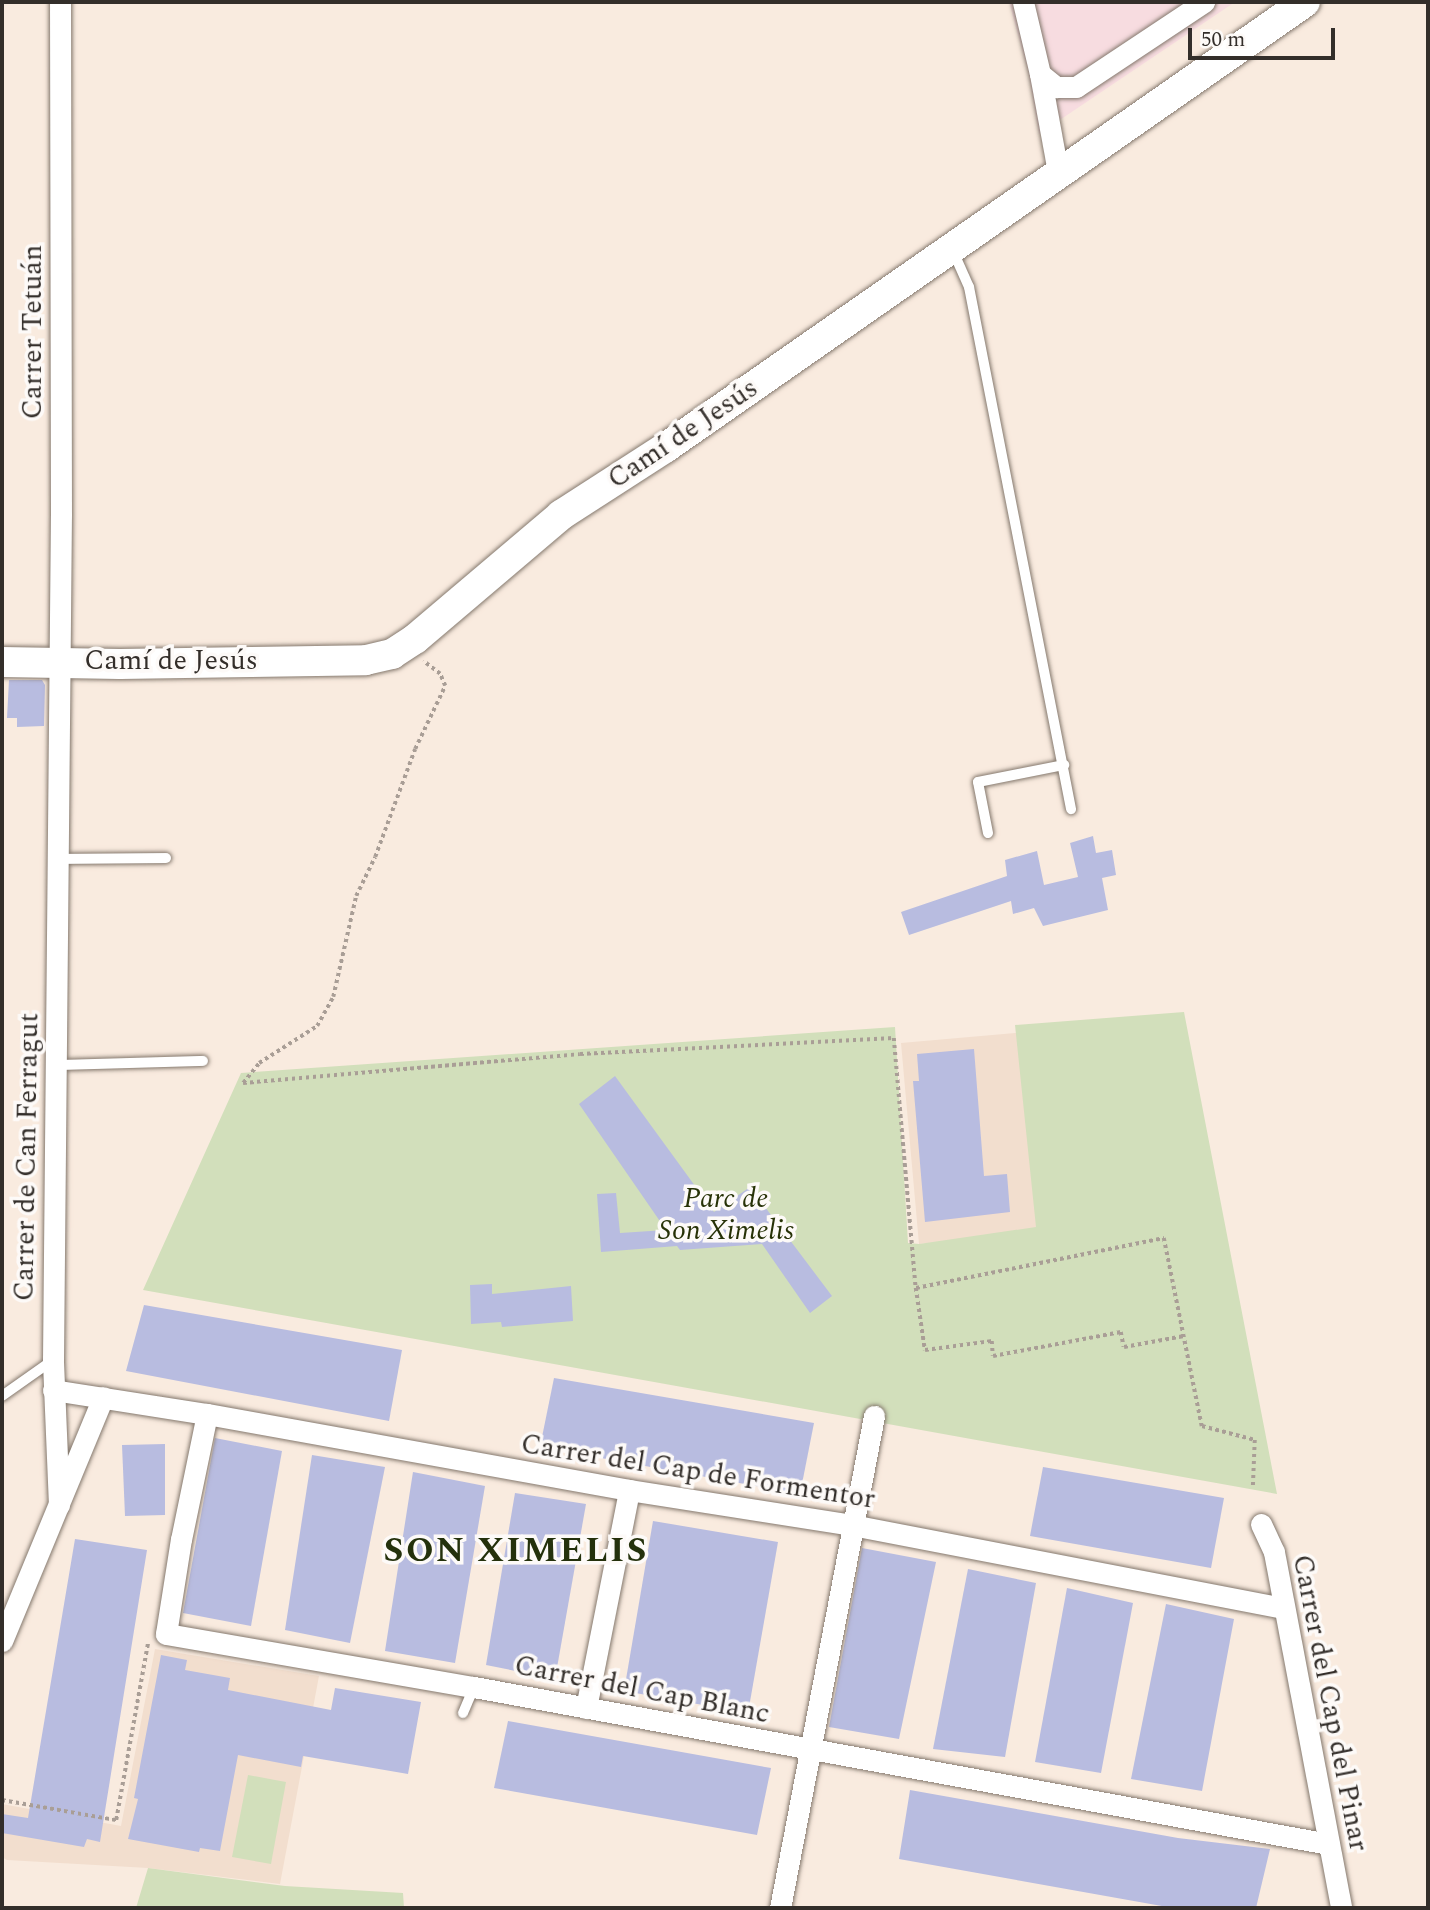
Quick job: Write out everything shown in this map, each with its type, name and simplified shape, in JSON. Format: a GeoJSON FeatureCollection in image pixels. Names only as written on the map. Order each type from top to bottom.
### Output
{"type":"FeatureCollection","features":[{"type":"Feature","properties":{"kind":"street","name":"Carrer Tetuán"},"geometry":{"type":"LineString","coordinates":[[59,662],[60,2]]}},
{"type":"Feature","properties":{"kind":"street"},"geometry":{"type":"LineString","coordinates":[[1023,2],[1048,81],[1058,172]]}},
{"type":"Feature","properties":{"kind":"street"},"geometry":{"type":"LineString","coordinates":[[1048,81],[1076,87],[1204,2]]}},
{"type":"Feature","properties":{"kind":"street","name":"Camí de Jesús"},"geometry":{"type":"LineString","coordinates":[[2,662],[120,664],[366,660],[392,654],[407,645],[561,515],[677,440],[1305,2]]}},
{"type":"Feature","properties":{"kind":"street","name":"Carrer de Can Ferragut"},"geometry":{"type":"LineString","coordinates":[[2,1641],[59,1505],[53,1360],[59,662]]}},
{"type":"Feature","properties":{"kind":"street"},"geometry":{"type":"LineString","coordinates":[[53,1390],[103,1397],[59,1505]]}},
{"type":"Feature","properties":{"kind":"street","name":"Carrer del Cap de Formentor"},"geometry":{"type":"LineString","coordinates":[[103,1397],[629,1490],[852,1525],[1283,1608]]}},
{"type":"Feature","properties":{"kind":"street"},"geometry":{"type":"LineString","coordinates":[[166,1634],[181,1539],[207,1414]]}},
{"type":"Feature","properties":{"kind":"street"},"geometry":{"type":"LineString","coordinates":[[780,1908],[874,1416]]}},
{"type":"Feature","properties":{"kind":"street"},"geometry":{"type":"LineString","coordinates":[[586,1708],[629,1490]]}},
{"type":"Feature","properties":{"kind":"street","name":"Carrer del Cap del Pinar"},"geometry":{"type":"LineString","coordinates":[[1261,1524],[1275,1552],[1283,1608],[1329,1844],[1345,1904]]}},
{"type":"Feature","properties":{"kind":"street","name":"Carrer del Cap Blanc"},"geometry":{"type":"LineString","coordinates":[[166,1634],[474,1687],[1329,1844]]}},
{"type":"Feature","properties":{"kind":"lane"},"geometry":{"type":"LineString","coordinates":[[952,248],[969,287],[1071,809]]}},
{"type":"Feature","properties":{"kind":"lane"},"geometry":{"type":"LineString","coordinates":[[988,833],[978,782],[1064,765]]}},
{"type":"Feature","properties":{"kind":"lane"},"geometry":{"type":"LineString","coordinates":[[57,859],[166,858]]}},
{"type":"Feature","properties":{"kind":"lane"},"geometry":{"type":"LineString","coordinates":[[56,1065],[203,1061]]}},
{"type":"Feature","properties":{"kind":"lane"},"geometry":{"type":"LineString","coordinates":[[2,1396],[53,1360]]}},
{"type":"Feature","properties":{"kind":"lane"},"geometry":{"type":"LineString","coordinates":[[463,1713],[474,1687]]}},
{"type":"Feature","properties":{"kind":"path"},"geometry":{"type":"LineString","coordinates":[[407,645],[440,674],[445,686],[415,749],[374,857],[356,895],[333,997],[317,1026],[259,1063],[243,1083],[580,1054],[894,1038],[916,1288],[925,1350],[992,1342],[993,1356],[1121,1332],[1124,1347],[1184,1336]]}},
{"type":"Feature","properties":{"kind":"path"},"geometry":{"type":"LineString","coordinates":[[916,1288],[1164,1238],[1202,1426],[1255,1440],[1253,1489]]}},
{"type":"Feature","properties":{"kind":"path"},"geometry":{"type":"LineString","coordinates":[[2,1800],[116,1820],[147,1642],[166,1634]]}},
{"type":"Feature","properties":{"kind":"shaded area"},"geometry":{"type":"Polygon","coordinates":[[[1009,2],[1235,2],[1039,134],[1028,71],[1009,2]]]}},
{"type":"Feature","properties":{"kind":"shaded area"},"geometry":{"type":"Polygon","coordinates":[[[1027,1032],[1045,1232],[919,1244],[901,1043],[1027,1032]]]}},
{"type":"Feature","properties":{"kind":"shaded area"},"geometry":{"type":"Polygon","coordinates":[[[155,1649],[319,1676],[280,1884],[148,1868],[7,1860],[2,1857],[2,1804],[121,1826],[155,1649]]]}},
{"type":"Feature","properties":{"kind":"green space","name":"Parc de Son Ximelis"},"geometry":{"type":"Polygon","coordinates":[[[1184,1012],[1277,1494],[143,1290],[241,1073],[895,1027],[908,1243],[919,1244],[1036,1227],[1015,1025],[1184,1012]]]}},
{"type":"Feature","properties":{"kind":"green space"},"geometry":{"type":"Polygon","coordinates":[[[248,1775],[286,1782],[271,1864],[232,1857],[248,1775]]]}},
{"type":"Feature","properties":{"kind":"green space"},"geometry":{"type":"Polygon","coordinates":[[[148,1868],[285,1886],[403,1893],[404,1908],[136,1908],[148,1868]]]}},
{"type":"Feature","properties":{"kind":"building"},"geometry":{"type":"Polygon","coordinates":[[[9,680],[42,680],[45,685],[44,726],[17,727],[17,718],[7,718],[9,680]]]}},
{"type":"Feature","properties":{"kind":"building"},"geometry":{"type":"Polygon","coordinates":[[[1093,836],[1096,853],[1112,850],[1116,875],[1102,878],[1108,910],[1043,926],[1034,908],[1013,914],[1011,901],[909,935],[901,912],[1007,876],[1005,860],[1037,851],[1044,885],[1078,877],[1070,843],[1093,836]]]}},
{"type":"Feature","properties":{"kind":"building"},"geometry":{"type":"Polygon","coordinates":[[[974,1049],[984,1176],[1007,1174],[1010,1212],[925,1222],[913,1081],[919,1081],[917,1054],[974,1049]]]}},
{"type":"Feature","properties":{"kind":"building"},"geometry":{"type":"Polygon","coordinates":[[[615,1076],[714,1212],[750,1187],[832,1296],[810,1313],[762,1244],[680,1250],[677,1246],[601,1252],[597,1194],[616,1193],[620,1233],[666,1230],[579,1104],[615,1076]]]}},
{"type":"Feature","properties":{"kind":"building"},"geometry":{"type":"Polygon","coordinates":[[[492,1284],[492,1294],[571,1286],[573,1321],[502,1327],[501,1322],[471,1324],[470,1285],[492,1284]]]}},
{"type":"Feature","properties":{"kind":"building"},"geometry":{"type":"Polygon","coordinates":[[[144,1305],[402,1350],[389,1421],[126,1371],[144,1305]]]}},
{"type":"Feature","properties":{"kind":"building"},"geometry":{"type":"Polygon","coordinates":[[[554,1378],[814,1423],[800,1494],[540,1447],[554,1378]]]}},
{"type":"Feature","properties":{"kind":"building"},"geometry":{"type":"Polygon","coordinates":[[[215,1438],[282,1451],[251,1626],[183,1613],[215,1438]]]}},
{"type":"Feature","properties":{"kind":"building"},"geometry":{"type":"Polygon","coordinates":[[[165,1444],[165,1515],[125,1516],[122,1445],[165,1444]]]}},
{"type":"Feature","properties":{"kind":"building"},"geometry":{"type":"Polygon","coordinates":[[[312,1455],[385,1467],[350,1643],[285,1630],[312,1455]]]}},
{"type":"Feature","properties":{"kind":"building"},"geometry":{"type":"Polygon","coordinates":[[[1043,1467],[1224,1498],[1211,1568],[1030,1536],[1043,1467]]]}},
{"type":"Feature","properties":{"kind":"building"},"geometry":{"type":"Polygon","coordinates":[[[413,1472],[485,1486],[455,1663],[385,1651],[413,1472]]]}},
{"type":"Feature","properties":{"kind":"building"},"geometry":{"type":"Polygon","coordinates":[[[515,1493],[586,1504],[555,1679],[486,1665],[515,1493]]]}},
{"type":"Feature","properties":{"kind":"building"},"geometry":{"type":"Polygon","coordinates":[[[653,1521],[778,1542],[748,1713],[624,1691],[653,1521]]]}},
{"type":"Feature","properties":{"kind":"building"},"geometry":{"type":"Polygon","coordinates":[[[75,1539],[147,1550],[100,1842],[87,1839],[84,1847],[2,1833],[2,1814],[28,1818],[75,1539]]]}},
{"type":"Feature","properties":{"kind":"building"},"geometry":{"type":"Polygon","coordinates":[[[862,1548],[936,1562],[899,1739],[829,1727],[862,1548]]]}},
{"type":"Feature","properties":{"kind":"building"},"geometry":{"type":"Polygon","coordinates":[[[968,1569],[1036,1583],[1005,1757],[933,1749],[968,1569]]]}},
{"type":"Feature","properties":{"kind":"building"},"geometry":{"type":"Polygon","coordinates":[[[1067,1588],[1133,1603],[1101,1773],[1035,1762],[1067,1588]]]}},
{"type":"Feature","properties":{"kind":"building"},"geometry":{"type":"Polygon","coordinates":[[[1166,1604],[1234,1619],[1202,1791],[1131,1779],[1166,1604]]]}},
{"type":"Feature","properties":{"kind":"building"},"geometry":{"type":"Polygon","coordinates":[[[161,1655],[187,1660],[185,1670],[230,1678],[228,1690],[331,1710],[335,1688],[421,1702],[408,1774],[303,1756],[301,1767],[238,1755],[220,1851],[200,1848],[199,1852],[128,1839],[138,1799],[134,1798],[161,1655]]]}},
{"type":"Feature","properties":{"kind":"building"},"geometry":{"type":"Polygon","coordinates":[[[508,1721],[771,1768],[757,1835],[494,1788],[508,1721]]]}},
{"type":"Feature","properties":{"kind":"building"},"geometry":{"type":"Polygon","coordinates":[[[910,1790],[1178,1838],[1270,1849],[1256,1908],[1173,1908],[899,1859],[910,1790]]]}},
{"type":"Feature","properties":{"kind":"district","name":"SON XIMELIS"},"geometry":{"type":"Point","coordinates":[516,1551]}}]}
